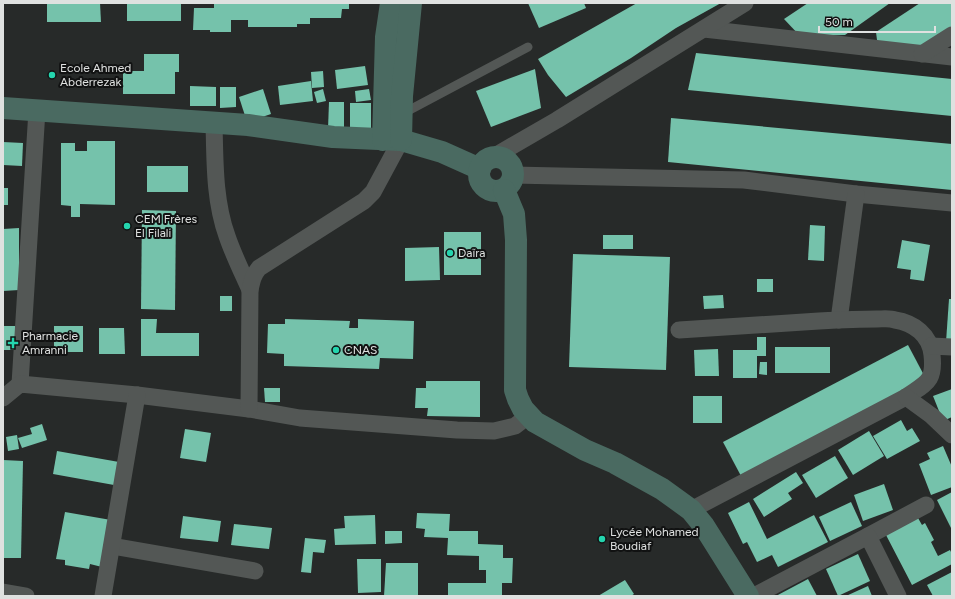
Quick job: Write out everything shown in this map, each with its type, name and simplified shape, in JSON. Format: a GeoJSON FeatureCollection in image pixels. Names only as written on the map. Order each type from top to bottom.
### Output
{"type":"FeatureCollection","features":[{"type":"Feature","properties":{"kind":"main road"},"geometry":{"type":"LineString","coordinates":[[391,3],[386,37],[392,140]]}},
{"type":"Feature","properties":{"kind":"main road"},"geometry":{"type":"LineString","coordinates":[[392,140],[401,114],[411,3]]}},
{"type":"Feature","properties":{"kind":"main road"},"geometry":{"type":"LineString","coordinates":[[3,108],[214,122],[248,125],[333,137],[392,140],[486,163],[499,157],[509,163],[512,168],[509,182],[516,240],[515,390],[518,399],[528,416],[547,429],[584,450],[615,463],[662,489],[691,510],[704,526],[748,596]]}},
{"type":"Feature","properties":{"kind":"main road"},"geometry":{"type":"LineString","coordinates":[[486,163],[480,179],[482,184],[487,189],[492,191],[509,182]]}},
{"type":"Feature","properties":{"kind":"street"},"geometry":{"type":"LineString","coordinates":[[486,163],[745,3]]}},
{"type":"Feature","properties":{"kind":"street"},"geometry":{"type":"LineString","coordinates":[[704,29],[952,57]]}},
{"type":"Feature","properties":{"kind":"street"},"geometry":{"type":"LineString","coordinates":[[922,54],[952,35]]}},
{"type":"Feature","properties":{"kind":"street"},"geometry":{"type":"LineString","coordinates":[[37,110],[10,388],[137,395],[249,409],[300,418],[457,430],[494,431],[515,426],[528,416]]}},
{"type":"Feature","properties":{"kind":"street"},"geometry":{"type":"LineString","coordinates":[[214,122],[216,178],[226,235],[250,290]]}},
{"type":"Feature","properties":{"kind":"street"},"geometry":{"type":"LineString","coordinates":[[249,409],[250,290],[252,277],[259,268],[364,201],[373,192],[385,172],[392,140]]}},
{"type":"Feature","properties":{"kind":"street"},"geometry":{"type":"LineString","coordinates":[[509,182],[744,180],[856,194],[952,203]]}},
{"type":"Feature","properties":{"kind":"street"},"geometry":{"type":"LineString","coordinates":[[839,320],[856,194]]}},
{"type":"Feature","properties":{"kind":"street"},"geometry":{"type":"LineString","coordinates":[[679,330],[839,320],[895,320],[914,326],[923,334],[931,346],[933,370],[930,378],[924,385],[906,397],[691,510]]}},
{"type":"Feature","properties":{"kind":"street"},"geometry":{"type":"LineString","coordinates":[[931,346],[952,348]]}},
{"type":"Feature","properties":{"kind":"street"},"geometry":{"type":"LineString","coordinates":[[103,596],[137,395]]}},
{"type":"Feature","properties":{"kind":"street"},"geometry":{"type":"LineString","coordinates":[[906,397],[932,416],[952,435]]}},
{"type":"Feature","properties":{"kind":"street"},"geometry":{"type":"LineString","coordinates":[[754,596],[926,505]]}},
{"type":"Feature","properties":{"kind":"street"},"geometry":{"type":"LineString","coordinates":[[868,536],[898,596]]}},
{"type":"Feature","properties":{"kind":"street"},"geometry":{"type":"LineString","coordinates":[[112,546],[255,571]]}},
{"type":"Feature","properties":{"kind":"street"},"geometry":{"type":"LineString","coordinates":[[3,592],[26,596]]}},
{"type":"Feature","properties":{"kind":"lane"},"geometry":{"type":"LineString","coordinates":[[401,114],[528,47]]}},
{"type":"Feature","properties":{"kind":"building"},"geometry":{"type":"Polygon","coordinates":[[[47,3],[100,3],[101,22],[47,22],[47,3]]]}},
{"type":"Feature","properties":{"kind":"building"},"geometry":{"type":"Polygon","coordinates":[[[127,3],[181,3],[181,21],[127,21],[127,3]]]}},
{"type":"Feature","properties":{"kind":"building"},"geometry":{"type":"Polygon","coordinates":[[[214,3],[349,3],[349,9],[342,9],[341,18],[310,18],[310,24],[297,24],[297,27],[248,27],[248,20],[231,20],[231,32],[193,30],[194,8],[214,8],[214,3]]]}},
{"type":"Feature","properties":{"kind":"building"},"geometry":{"type":"Polygon","coordinates":[[[528,3],[584,3],[586,8],[539,28],[528,3]]]}},
{"type":"Feature","properties":{"kind":"building"},"geometry":{"type":"Polygon","coordinates":[[[637,3],[721,3],[676,28],[631,58],[566,97],[548,75],[538,59],[637,3]]]}},
{"type":"Feature","properties":{"kind":"building"},"geometry":{"type":"Polygon","coordinates":[[[808,3],[890,3],[845,35],[800,36],[784,19],[808,3]]]}},
{"type":"Feature","properties":{"kind":"building"},"geometry":{"type":"Polygon","coordinates":[[[920,3],[952,3],[952,30],[924,49],[878,48],[876,32],[920,3]]]}},
{"type":"Feature","properties":{"kind":"building"},"geometry":{"type":"Polygon","coordinates":[[[696,53],[952,79],[952,116],[688,90],[696,53]]]}},
{"type":"Feature","properties":{"kind":"building"},"geometry":{"type":"Polygon","coordinates":[[[144,54],[179,54],[179,72],[175,72],[175,94],[123,94],[123,71],[144,71],[144,54]]]}},
{"type":"Feature","properties":{"kind":"building"},"geometry":{"type":"Polygon","coordinates":[[[365,66],[368,85],[337,89],[335,70],[365,66]]]}},
{"type":"Feature","properties":{"kind":"building"},"geometry":{"type":"Polygon","coordinates":[[[535,69],[541,108],[491,127],[476,91],[535,69]]]}},
{"type":"Feature","properties":{"kind":"building"},"geometry":{"type":"Polygon","coordinates":[[[323,71],[324,87],[312,88],[311,72],[323,71]]]}},
{"type":"Feature","properties":{"kind":"building"},"geometry":{"type":"Polygon","coordinates":[[[311,81],[313,101],[280,105],[278,86],[311,81]]]}},
{"type":"Feature","properties":{"kind":"building"},"geometry":{"type":"Polygon","coordinates":[[[190,86],[216,87],[216,106],[190,106],[190,86]]]}},
{"type":"Feature","properties":{"kind":"building"},"geometry":{"type":"Polygon","coordinates":[[[220,87],[236,87],[236,107],[220,108],[220,87]]]}},
{"type":"Feature","properties":{"kind":"building"},"geometry":{"type":"Polygon","coordinates":[[[263,89],[271,114],[247,122],[239,97],[263,89]]]}},
{"type":"Feature","properties":{"kind":"building"},"geometry":{"type":"Polygon","coordinates":[[[323,89],[326,101],[317,103],[314,92],[323,89]]]}},
{"type":"Feature","properties":{"kind":"building"},"geometry":{"type":"Polygon","coordinates":[[[369,89],[371,100],[356,102],[355,91],[369,89]]]}},
{"type":"Feature","properties":{"kind":"building"},"geometry":{"type":"Polygon","coordinates":[[[329,102],[344,102],[344,129],[328,129],[329,102]]]}},
{"type":"Feature","properties":{"kind":"building"},"geometry":{"type":"Polygon","coordinates":[[[350,103],[371,103],[371,134],[350,134],[350,103]]]}},
{"type":"Feature","properties":{"kind":"building"},"geometry":{"type":"Polygon","coordinates":[[[671,118],[952,144],[952,190],[668,162],[671,118]]]}},
{"type":"Feature","properties":{"kind":"building"},"geometry":{"type":"Polygon","coordinates":[[[87,141],[115,141],[115,205],[80,204],[80,217],[71,217],[71,206],[61,205],[61,143],[75,143],[75,151],[87,151],[87,141]]]}},
{"type":"Feature","properties":{"kind":"building"},"geometry":{"type":"Polygon","coordinates":[[[3,142],[23,143],[22,166],[3,165],[3,142]]]}},
{"type":"Feature","properties":{"kind":"building"},"geometry":{"type":"Polygon","coordinates":[[[147,166],[188,166],[188,192],[147,192],[147,166]]]}},
{"type":"Feature","properties":{"kind":"building"},"geometry":{"type":"Polygon","coordinates":[[[3,188],[8,188],[8,205],[3,205],[3,188]]]}},
{"type":"Feature","properties":{"kind":"building"},"geometry":{"type":"Polygon","coordinates":[[[142,210],[176,211],[175,310],[141,309],[142,210]]]}},
{"type":"Feature","properties":{"kind":"building"},"geometry":{"type":"Polygon","coordinates":[[[810,225],[825,226],[824,261],[808,260],[810,225]]]}},
{"type":"Feature","properties":{"kind":"building"},"geometry":{"type":"Polygon","coordinates":[[[19,228],[19,290],[3,291],[3,229],[19,228]]]}},
{"type":"Feature","properties":{"kind":"building"},"geometry":{"type":"Polygon","coordinates":[[[444,232],[481,232],[481,275],[444,275],[444,232]]]}},
{"type":"Feature","properties":{"kind":"building"},"geometry":{"type":"Polygon","coordinates":[[[603,235],[633,235],[633,249],[603,249],[603,235]]]}},
{"type":"Feature","properties":{"kind":"building"},"geometry":{"type":"Polygon","coordinates":[[[902,240],[930,245],[924,281],[910,279],[911,270],[897,268],[902,240]]]}},
{"type":"Feature","properties":{"kind":"building"},"geometry":{"type":"Polygon","coordinates":[[[439,247],[440,280],[405,281],[405,248],[439,247]]]}},
{"type":"Feature","properties":{"kind":"building"},"geometry":{"type":"Polygon","coordinates":[[[573,254],[670,257],[666,370],[569,367],[573,254]]]}},
{"type":"Feature","properties":{"kind":"building"},"geometry":{"type":"Polygon","coordinates":[[[757,279],[773,279],[773,292],[757,292],[757,279]]]}},
{"type":"Feature","properties":{"kind":"building"},"geometry":{"type":"Polygon","coordinates":[[[723,295],[724,308],[704,309],[703,296],[723,295]]]}},
{"type":"Feature","properties":{"kind":"building"},"geometry":{"type":"Polygon","coordinates":[[[220,296],[232,296],[232,311],[220,311],[220,296]]]}},
{"type":"Feature","properties":{"kind":"building"},"geometry":{"type":"Polygon","coordinates":[[[949,299],[952,299],[952,342],[946,342],[949,299]]]}},
{"type":"Feature","properties":{"kind":"building"},"geometry":{"type":"Polygon","coordinates":[[[141,319],[157,319],[156,333],[199,333],[199,356],[141,356],[141,319]]]}},
{"type":"Feature","properties":{"kind":"building"},"geometry":{"type":"Polygon","coordinates":[[[285,319],[350,321],[349,328],[358,328],[358,319],[414,321],[413,359],[380,358],[379,369],[284,366],[284,354],[267,353],[268,324],[285,324],[285,319]]]}},
{"type":"Feature","properties":{"kind":"building"},"geometry":{"type":"Polygon","coordinates":[[[3,326],[15,326],[15,350],[3,350],[3,326]]]}},
{"type":"Feature","properties":{"kind":"building"},"geometry":{"type":"Polygon","coordinates":[[[54,326],[83,326],[83,352],[54,352],[54,326]]]}},
{"type":"Feature","properties":{"kind":"building"},"geometry":{"type":"Polygon","coordinates":[[[99,328],[124,328],[125,354],[99,354],[99,328]]]}},
{"type":"Feature","properties":{"kind":"building"},"geometry":{"type":"Polygon","coordinates":[[[757,337],[766,337],[766,356],[757,356],[757,337]]]}},
{"type":"Feature","properties":{"kind":"building"},"geometry":{"type":"Polygon","coordinates":[[[908,345],[926,379],[741,476],[723,442],[908,345]]]}},
{"type":"Feature","properties":{"kind":"building"},"geometry":{"type":"Polygon","coordinates":[[[775,347],[830,347],[830,373],[775,373],[775,347]]]}},
{"type":"Feature","properties":{"kind":"building"},"geometry":{"type":"Polygon","coordinates":[[[718,349],[719,376],[695,376],[694,350],[718,349]]]}},
{"type":"Feature","properties":{"kind":"building"},"geometry":{"type":"Polygon","coordinates":[[[733,350],[757,350],[757,378],[733,378],[733,350]]]}},
{"type":"Feature","properties":{"kind":"building"},"geometry":{"type":"Polygon","coordinates":[[[760,362],[767,362],[767,375],[759,374],[760,362]]]}},
{"type":"Feature","properties":{"kind":"building"},"geometry":{"type":"Polygon","coordinates":[[[426,381],[480,381],[480,417],[427,416],[428,408],[415,408],[416,388],[426,388],[426,381]]]}},
{"type":"Feature","properties":{"kind":"building"},"geometry":{"type":"Polygon","coordinates":[[[264,388],[280,388],[280,402],[265,402],[264,388]]]}},
{"type":"Feature","properties":{"kind":"building"},"geometry":{"type":"Polygon","coordinates":[[[952,389],[952,417],[943,421],[933,396],[952,389]]]}},
{"type":"Feature","properties":{"kind":"building"},"geometry":{"type":"Polygon","coordinates":[[[693,396],[722,396],[722,423],[693,423],[693,396]]]}},
{"type":"Feature","properties":{"kind":"building"},"geometry":{"type":"Polygon","coordinates":[[[901,420],[907,431],[912,428],[920,441],[887,459],[873,436],[901,420]]]}},
{"type":"Feature","properties":{"kind":"building"},"geometry":{"type":"Polygon","coordinates":[[[42,424],[47,440],[22,448],[18,438],[32,434],[30,428],[42,424]]]}},
{"type":"Feature","properties":{"kind":"building"},"geometry":{"type":"Polygon","coordinates":[[[185,429],[211,433],[206,462],[180,458],[185,429]]]}},
{"type":"Feature","properties":{"kind":"building"},"geometry":{"type":"Polygon","coordinates":[[[869,431],[884,456],[853,475],[838,450],[869,431]]]}},
{"type":"Feature","properties":{"kind":"building"},"geometry":{"type":"Polygon","coordinates":[[[17,435],[19,449],[8,451],[6,437],[17,435]]]}},
{"type":"Feature","properties":{"kind":"building"},"geometry":{"type":"Polygon","coordinates":[[[943,446],[952,467],[952,487],[931,495],[919,464],[930,459],[927,453],[943,446]]]}},
{"type":"Feature","properties":{"kind":"building"},"geometry":{"type":"Polygon","coordinates":[[[57,451],[119,462],[114,485],[53,474],[57,451]]]}},
{"type":"Feature","properties":{"kind":"building"},"geometry":{"type":"Polygon","coordinates":[[[835,456],[848,478],[816,498],[802,475],[835,456]]]}},
{"type":"Feature","properties":{"kind":"building"},"geometry":{"type":"Polygon","coordinates":[[[3,460],[23,461],[21,558],[3,558],[3,460]]]}},
{"type":"Feature","properties":{"kind":"building"},"geometry":{"type":"Polygon","coordinates":[[[796,472],[803,483],[788,493],[792,499],[764,517],[753,499],[796,472]]]}},
{"type":"Feature","properties":{"kind":"building"},"geometry":{"type":"Polygon","coordinates":[[[884,484],[893,510],[863,521],[854,495],[884,484]]]}},
{"type":"Feature","properties":{"kind":"building"},"geometry":{"type":"Polygon","coordinates":[[[952,492],[952,530],[937,500],[952,492]]]}},
{"type":"Feature","properties":{"kind":"building"},"geometry":{"type":"Polygon","coordinates":[[[749,502],[767,539],[814,515],[828,542],[778,567],[772,555],[757,562],[747,542],[743,544],[728,513],[749,502]]]}},
{"type":"Feature","properties":{"kind":"building"},"geometry":{"type":"Polygon","coordinates":[[[851,502],[862,526],[830,541],[819,517],[851,502]]]}},
{"type":"Feature","properties":{"kind":"building"},"geometry":{"type":"Polygon","coordinates":[[[65,512],[111,520],[102,567],[90,564],[89,569],[65,565],[65,560],[56,559],[65,512]]]}},
{"type":"Feature","properties":{"kind":"building"},"geometry":{"type":"Polygon","coordinates":[[[417,513],[450,514],[449,531],[478,531],[478,544],[503,545],[503,558],[513,558],[512,583],[502,583],[502,596],[448,596],[448,583],[486,583],[486,570],[479,570],[479,556],[447,555],[448,538],[424,537],[425,529],[416,528],[417,513]]]}},
{"type":"Feature","properties":{"kind":"building"},"geometry":{"type":"Polygon","coordinates":[[[375,515],[376,544],[335,545],[334,529],[345,528],[344,516],[375,515]]]}},
{"type":"Feature","properties":{"kind":"building"},"geometry":{"type":"Polygon","coordinates":[[[183,516],[221,521],[218,542],[180,538],[183,516]]]}},
{"type":"Feature","properties":{"kind":"building"},"geometry":{"type":"Polygon","coordinates":[[[918,518],[922,525],[925,523],[934,540],[931,542],[938,556],[950,550],[952,554],[952,564],[912,585],[886,535],[918,518]]]}},
{"type":"Feature","properties":{"kind":"building"},"geometry":{"type":"Polygon","coordinates":[[[234,524],[272,528],[269,549],[231,545],[234,524]]]}},
{"type":"Feature","properties":{"kind":"building"},"geometry":{"type":"Polygon","coordinates":[[[385,531],[402,531],[402,543],[385,544],[385,531]]]}},
{"type":"Feature","properties":{"kind":"building"},"geometry":{"type":"Polygon","coordinates":[[[305,538],[326,540],[324,553],[313,552],[311,573],[301,572],[305,538]]]}},
{"type":"Feature","properties":{"kind":"building"},"geometry":{"type":"Polygon","coordinates":[[[858,554],[870,581],[838,596],[826,569],[858,554]]]}},
{"type":"Feature","properties":{"kind":"building"},"geometry":{"type":"Polygon","coordinates":[[[357,559],[381,559],[381,592],[358,593],[357,559]]]}},
{"type":"Feature","properties":{"kind":"building"},"geometry":{"type":"Polygon","coordinates":[[[386,563],[418,563],[418,596],[384,596],[386,563]]]}},
{"type":"Feature","properties":{"kind":"building"},"geometry":{"type":"Polygon","coordinates":[[[952,572],[952,596],[933,596],[927,585],[952,572]]]}},
{"type":"Feature","properties":{"kind":"building"},"geometry":{"type":"Polygon","coordinates":[[[808,579],[817,596],[776,596],[808,579]]]}},
{"type":"Feature","properties":{"kind":"building"},"geometry":{"type":"Polygon","coordinates":[[[625,580],[634,594],[631,596],[598,596],[625,580]]]}},
{"type":"Feature","properties":{"kind":"building"},"geometry":{"type":"Polygon","coordinates":[[[868,586],[872,596],[846,596],[868,586]]]}},
{"type":"Feature","properties":{"kind":"place","name":"Ecole Ahmed Abderrezak"},"geometry":{"type":"Point","coordinates":[52,75]}},
{"type":"Feature","properties":{"kind":"place","name":"CEM Frères El Filali"},"geometry":{"type":"Point","coordinates":[127,226]}},
{"type":"Feature","properties":{"kind":"place","name":"Daïra"},"geometry":{"type":"Point","coordinates":[450,253]}},
{"type":"Feature","properties":{"kind":"place","name":"Pharmacie Amranni"},"geometry":{"type":"Point","coordinates":[13,343]}},
{"type":"Feature","properties":{"kind":"place","name":"CNAS"},"geometry":{"type":"Point","coordinates":[336,350]}},
{"type":"Feature","properties":{"kind":"place","name":"Lycée Mohamed Boudiaf"},"geometry":{"type":"Point","coordinates":[602,539]}}]}
